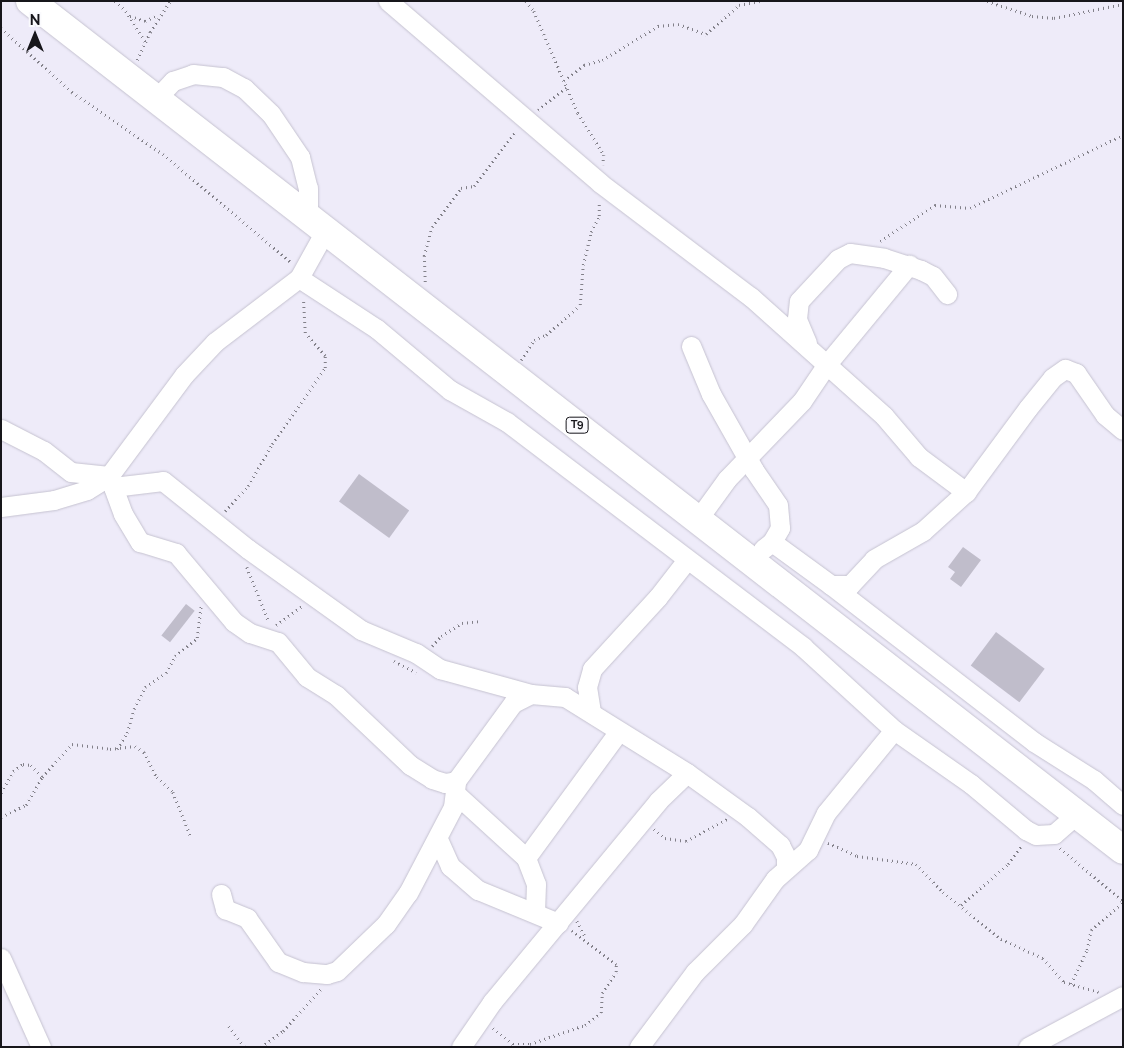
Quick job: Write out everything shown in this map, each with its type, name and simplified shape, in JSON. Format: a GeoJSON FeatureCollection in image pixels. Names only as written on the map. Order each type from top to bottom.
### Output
{"type":"FeatureCollection","features":[{"type":"Feature","properties":{"kind":"highway","name":"T9"},"geometry":{"type":"LineString","coordinates":[[30,1],[507,372],[750,558],[1123,850]]}},
{"type":"Feature","properties":{"kind":"street"},"geometry":{"type":"LineString","coordinates":[[388,1],[525,121],[600,183],[751,297],[808,346]]}},
{"type":"Feature","properties":{"kind":"street"},"geometry":{"type":"LineString","coordinates":[[1,507],[54,500],[111,482],[184,375],[215,342],[302,280],[317,224],[300,157],[271,114],[244,88],[223,77],[193,74],[173,81],[156,99]]}},
{"type":"Feature","properties":{"kind":"street"},"geometry":{"type":"LineString","coordinates":[[947,294],[933,276],[909,265],[850,253],[838,259],[799,302],[797,320],[808,346],[823,371],[884,416],[919,457],[966,492]]}},
{"type":"Feature","properties":{"kind":"street"},"geometry":{"type":"LineString","coordinates":[[698,518],[727,479],[778,429],[909,265]]}},
{"type":"Feature","properties":{"kind":"street"},"geometry":{"type":"LineString","coordinates":[[302,280],[377,329],[450,390],[507,422],[686,561],[803,647],[894,730],[972,784],[1026,830],[1045,836],[1064,828],[1077,814]]}},
{"type":"Feature","properties":{"kind":"street"},"geometry":{"type":"LineString","coordinates":[[690,346],[711,394],[778,505],[780,528],[772,542],[750,558]]}},
{"type":"Feature","properties":{"kind":"street"},"geometry":{"type":"LineString","coordinates":[[831,585],[850,585],[858,579],[874,559],[923,531],[966,492],[1052,378],[1065,369],[1076,372],[1119,426]]}},
{"type":"Feature","properties":{"kind":"street"},"geometry":{"type":"LineString","coordinates":[[1,429],[44,451],[70,472],[111,482],[163,481],[216,525],[361,630],[416,654],[440,669],[531,694],[566,697],[687,773],[748,817],[780,845],[786,857],[786,868]]}},
{"type":"Feature","properties":{"kind":"street"},"geometry":{"type":"LineString","coordinates":[[111,482],[123,514],[140,542],[176,553],[234,622],[250,633],[278,642],[306,677],[336,695],[410,765],[432,779],[456,788],[526,858],[536,884],[536,912]]}},
{"type":"Feature","properties":{"kind":"street"},"geometry":{"type":"LineString","coordinates":[[772,542],[831,585],[1034,742],[1094,780],[1123,805]]}},
{"type":"Feature","properties":{"kind":"street"},"geometry":{"type":"LineString","coordinates":[[566,697],[658,597],[686,561]]}},
{"type":"Feature","properties":{"kind":"street"},"geometry":{"type":"LineString","coordinates":[[591,712],[587,687],[592,669]]}},
{"type":"Feature","properties":{"kind":"street"},"geometry":{"type":"LineString","coordinates":[[221,894],[225,909],[247,918],[278,962],[290,968],[327,974],[336,971],[386,924],[412,887],[438,839],[456,788],[500,717],[513,703],[531,694]]}},
{"type":"Feature","properties":{"kind":"street"},"geometry":{"type":"LineString","coordinates":[[639,1047],[684,985],[739,929],[763,893],[786,868],[808,850],[826,813],[894,730]]}},
{"type":"Feature","properties":{"kind":"street"},"geometry":{"type":"LineString","coordinates":[[526,858],[619,732]]}},
{"type":"Feature","properties":{"kind":"street"},"geometry":{"type":"LineString","coordinates":[[461,1047],[480,1018],[644,818],[687,773]]}},
{"type":"Feature","properties":{"kind":"street"},"geometry":{"type":"LineString","coordinates":[[438,839],[443,856],[461,878],[478,890],[536,912],[564,916]]}},
{"type":"Feature","properties":{"kind":"street"},"geometry":{"type":"LineString","coordinates":[[1,958],[41,1047]]}},
{"type":"Feature","properties":{"kind":"street"},"geometry":{"type":"LineString","coordinates":[[1028,1047],[1123,996]]}},
{"type":"Feature","properties":{"kind":"path"},"geometry":{"type":"LineString","coordinates":[[114,1],[129,16],[145,42]]}},
{"type":"Feature","properties":{"kind":"path"},"geometry":{"type":"LineString","coordinates":[[128,76],[160,14],[170,1]]}},
{"type":"Feature","properties":{"kind":"path"},"geometry":{"type":"LineString","coordinates":[[507,372],[528,353],[534,340],[546,335],[580,305],[583,265],[591,232],[599,216],[600,183],[604,155],[590,135],[566,87],[534,11],[526,1]]}},
{"type":"Feature","properties":{"kind":"path"},"geometry":{"type":"LineString","coordinates":[[564,81],[584,65],[602,60],[658,26],[678,24],[706,34],[739,5],[760,1]]}},
{"type":"Feature","properties":{"kind":"path"},"geometry":{"type":"LineString","coordinates":[[987,1],[1028,15],[1054,18],[1123,4]]}},
{"type":"Feature","properties":{"kind":"path"},"geometry":{"type":"LineString","coordinates":[[129,16],[145,20],[160,14]]}},
{"type":"Feature","properties":{"kind":"path"},"geometry":{"type":"LineString","coordinates":[[1,28],[72,92],[126,126],[244,219],[295,266],[302,280],[306,333],[325,356],[325,368],[272,444],[248,486],[227,507],[216,525]]}},
{"type":"Feature","properties":{"kind":"path"},"geometry":{"type":"LineString","coordinates":[[434,315],[424,266],[432,227],[461,188],[474,186],[525,121],[566,87]]}},
{"type":"Feature","properties":{"kind":"path"},"geometry":{"type":"LineString","coordinates":[[876,243],[935,205],[970,208],[1123,135]]}},
{"type":"Feature","properties":{"kind":"path"},"geometry":{"type":"LineString","coordinates":[[248,549],[250,579],[272,630],[294,610],[317,598]]}},
{"type":"Feature","properties":{"kind":"path"},"geometry":{"type":"LineString","coordinates":[[117,749],[127,733],[134,709],[145,687],[166,673],[175,656],[197,638],[201,583]]}},
{"type":"Feature","properties":{"kind":"path"},"geometry":{"type":"LineString","coordinates":[[416,654],[421,649],[431,648],[441,636],[462,623],[480,621]]}},
{"type":"Feature","properties":{"kind":"path"},"geometry":{"type":"LineString","coordinates":[[1,817],[26,805],[42,777],[72,744],[117,749],[141,748],[157,776],[178,801],[191,837]]}},
{"type":"Feature","properties":{"kind":"path"},"geometry":{"type":"LineString","coordinates":[[1,793],[13,771],[23,764],[30,765],[42,777]]}},
{"type":"Feature","properties":{"kind":"path"},"geometry":{"type":"LineString","coordinates":[[644,818],[665,838],[686,841],[729,818],[748,817]]}},
{"type":"Feature","properties":{"kind":"path"},"geometry":{"type":"LineString","coordinates":[[961,904],[1015,857],[1026,830]]}},
{"type":"Feature","properties":{"kind":"path"},"geometry":{"type":"LineString","coordinates":[[816,836],[857,856],[916,864],[1001,938],[1043,958],[1058,977],[1071,984],[1103,992]]}},
{"type":"Feature","properties":{"kind":"path"},"geometry":{"type":"LineString","coordinates":[[1045,836],[1123,901],[1091,930],[1087,950],[1071,984]]}},
{"type":"Feature","properties":{"kind":"path"},"geometry":{"type":"LineString","coordinates":[[564,916],[586,940]]}},
{"type":"Feature","properties":{"kind":"path"},"geometry":{"type":"LineString","coordinates":[[480,1018],[508,1041],[519,1045],[593,1022],[603,1009],[604,988],[617,969],[613,962],[586,940],[564,916]]}},
{"type":"Feature","properties":{"kind":"path"},"geometry":{"type":"LineString","coordinates":[[261,1047],[309,1005],[327,974]]}},
{"type":"Feature","properties":{"kind":"path"},"geometry":{"type":"LineString","coordinates":[[229,1026],[245,1047]]}},
{"type":"Feature","properties":{"kind":"building"},"geometry":{"type":"Polygon","coordinates":[[[359,474],[409,510],[389,538],[339,502],[359,474]]]}},
{"type":"Feature","properties":{"kind":"building"},"geometry":{"type":"Polygon","coordinates":[[[963,547],[981,560],[961,587],[950,579],[955,572],[948,567],[963,547]]]}},
{"type":"Feature","properties":{"kind":"building"},"geometry":{"type":"Polygon","coordinates":[[[186,604],[195,611],[170,642],[161,636],[186,604]]]}},
{"type":"Feature","properties":{"kind":"building"},"geometry":{"type":"Polygon","coordinates":[[[996,632],[1045,669],[1019,702],[971,666],[996,632]]]}}]}
